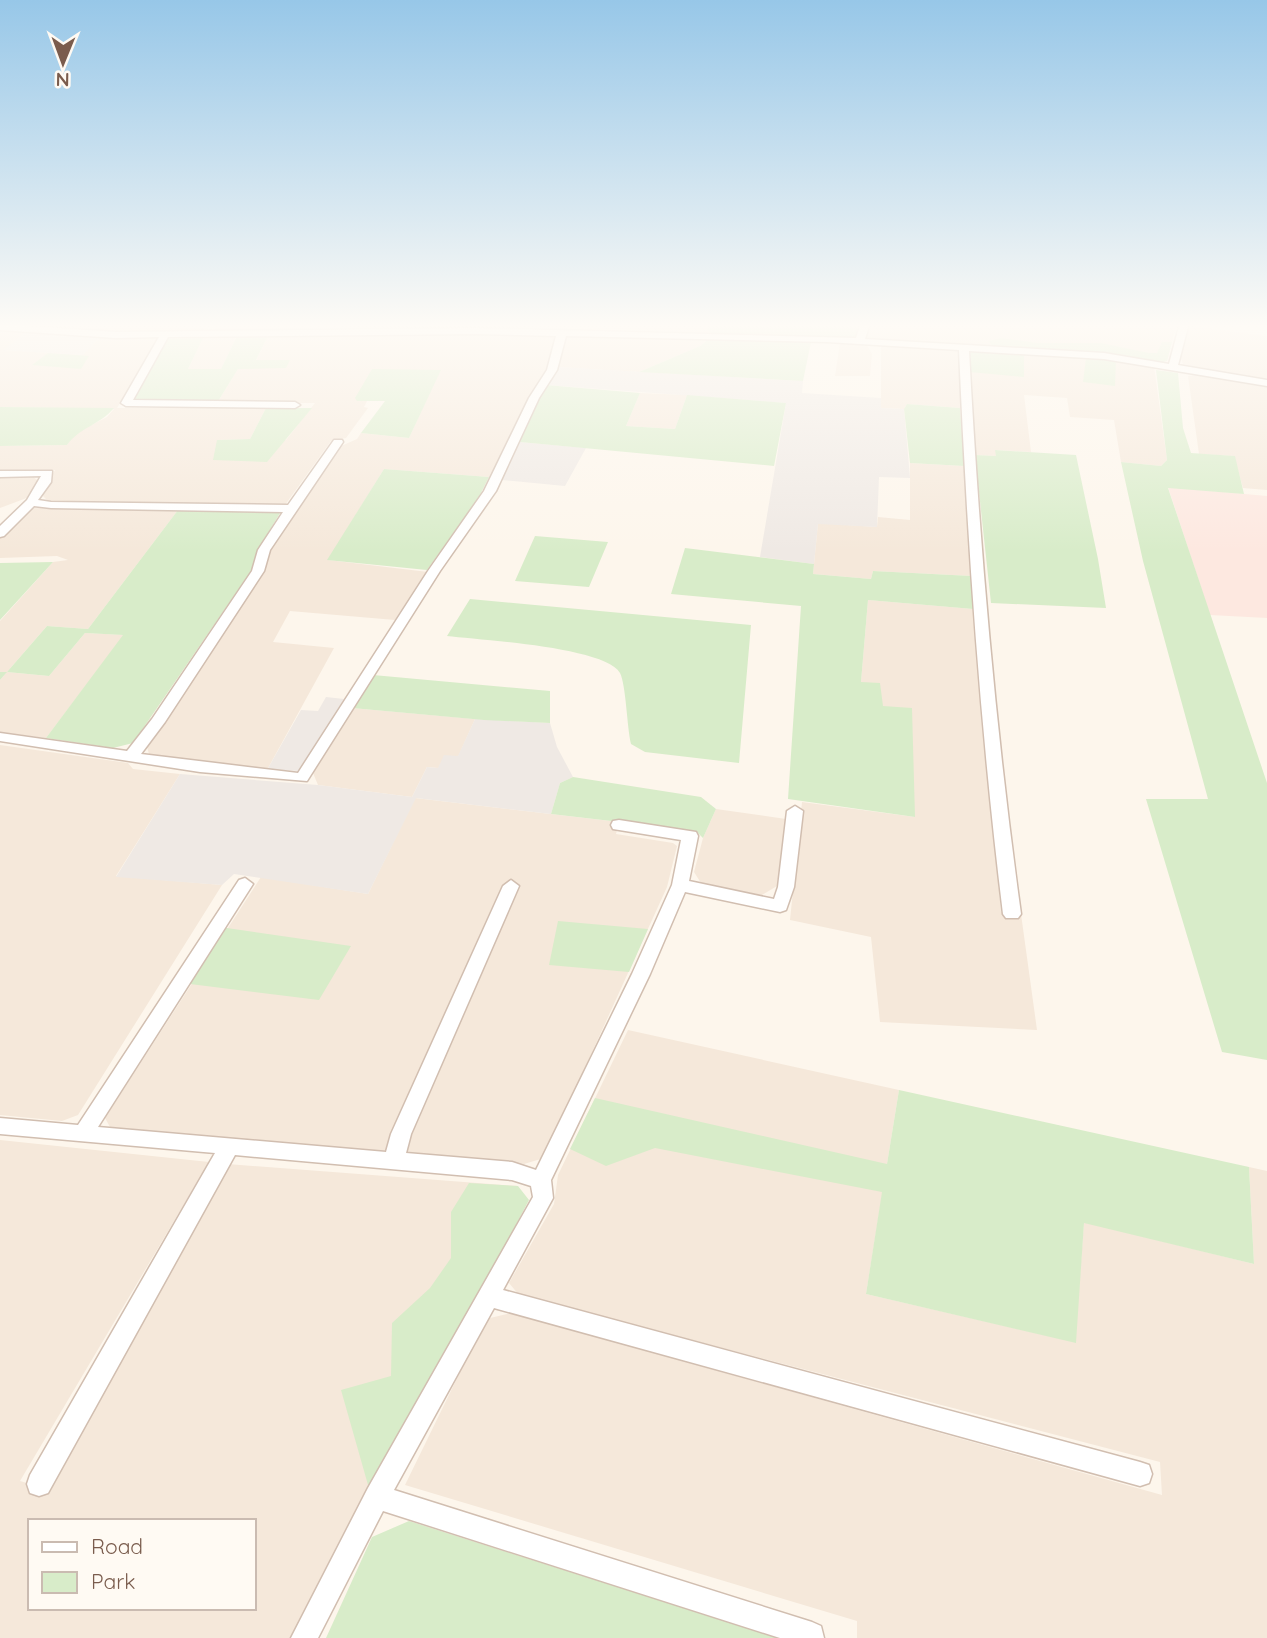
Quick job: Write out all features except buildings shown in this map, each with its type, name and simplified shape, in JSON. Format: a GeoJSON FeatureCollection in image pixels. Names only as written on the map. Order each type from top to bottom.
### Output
{"type":"FeatureCollection","features":[{"type":"Feature","properties":{"kind":"street"},"geometry":{"type":"LineString","coordinates":[[128,399],[126,403],[295,405]]}},
{"type":"Feature","properties":{"kind":"street"},"geometry":{"type":"LineString","coordinates":[[0,737],[200,767],[302,778],[434,571],[490,491],[533,399]]}},
{"type":"Feature","properties":{"kind":"street"},"geometry":{"type":"LineString","coordinates":[[966,399],[993,778],[1012,914]]}},
{"type":"Feature","properties":{"kind":"street"},"geometry":{"type":"LineString","coordinates":[[131,755],[158,722],[258,571],[264,550],[338,442]]}},
{"type":"Feature","properties":{"kind":"street"},"geometry":{"type":"LineString","coordinates":[[0,474],[48,473],[31,502],[0,533]]}},
{"type":"Feature","properties":{"kind":"street"},"geometry":{"type":"LineString","coordinates":[[31,502],[51,505],[291,509]]}},
{"type":"Feature","properties":{"kind":"street"},"geometry":{"type":"LineString","coordinates":[[680,885],[780,906],[786,887],[795,811]]}},
{"type":"Feature","properties":{"kind":"street"},"geometry":{"type":"LineString","coordinates":[[304,1638],[377,1497],[543,1198],[541,1180],[641,974],[680,885],[690,836],[619,825]]}},
{"type":"Feature","properties":{"kind":"street"},"geometry":{"type":"LineString","coordinates":[[82,1135],[245,884]]}},
{"type":"Feature","properties":{"kind":"street"},"geometry":{"type":"LineString","coordinates":[[394,1161],[401,1134],[511,886]]}},
{"type":"Feature","properties":{"kind":"street"},"geometry":{"type":"LineString","coordinates":[[0,1126],[512,1171],[541,1180]]}},
{"type":"Feature","properties":{"kind":"street"},"geometry":{"type":"LineString","coordinates":[[39,1484],[230,1146]]}},
{"type":"Feature","properties":{"kind":"street"},"geometry":{"type":"LineString","coordinates":[[487,1296],[1140,1474]]}},
{"type":"Feature","properties":{"kind":"street"},"geometry":{"type":"LineString","coordinates":[[377,1497],[812,1635]]}},
{"type":"Feature","properties":{"kind":"shaded area"},"geometry":{"type":"Polygon","coordinates":[[[0,399],[122,399],[117,408],[266,408],[250,439],[217,440],[286,440],[315,403],[217,403],[219,399],[358,399],[367,401],[364,407],[368,408],[346,438],[331,441],[285,505],[48,501],[42,495],[55,470],[0,471],[0,446],[67,445],[74,434],[107,417],[114,409],[0,407],[0,399]]]}},
{"type":"Feature","properties":{"kind":"shaded area"},"geometry":{"type":"Polygon","coordinates":[[[427,399],[529,399],[489,477],[384,469],[328,560],[428,572],[395,620],[290,611],[273,642],[334,648],[267,770],[149,754],[147,747],[215,642],[268,552],[339,447],[357,439],[361,433],[409,438],[427,399]]]}},
{"type":"Feature","properties":{"kind":"shaded area"},"geometry":{"type":"Polygon","coordinates":[[[637,399],[685,399],[675,429],[626,426],[637,399]]]}},
{"type":"Feature","properties":{"kind":"shaded area"},"geometry":{"type":"Polygon","coordinates":[[[739,399],[881,399],[881,408],[904,409],[910,478],[879,477],[877,527],[818,524],[814,564],[760,557],[786,403],[739,399]]]}},
{"type":"Feature","properties":{"kind":"shaded area"},"geometry":{"type":"Polygon","coordinates":[[[881,399],[960,399],[960,408],[907,404],[904,409],[881,408],[881,399]]]}},
{"type":"Feature","properties":{"kind":"shaded area"},"geometry":{"type":"Polygon","coordinates":[[[972,399],[1025,399],[1031,452],[996,450],[996,456],[975,455],[972,399]]]}},
{"type":"Feature","properties":{"kind":"shaded area"},"geometry":{"type":"Polygon","coordinates":[[[1067,399],[1159,399],[1167,460],[1161,466],[1121,462],[1114,420],[1070,417],[1067,399]]]}},
{"type":"Feature","properties":{"kind":"shaded area"},"geometry":{"type":"Polygon","coordinates":[[[1191,399],[1267,399],[1267,490],[1243,488],[1234,456],[1199,454],[1191,399]]]}},
{"type":"Feature","properties":{"kind":"shaded area"},"geometry":{"type":"Polygon","coordinates":[[[520,442],[586,448],[565,486],[502,480],[520,442]]]}},
{"type":"Feature","properties":{"kind":"shaded area"},"geometry":{"type":"Polygon","coordinates":[[[910,463],[964,466],[972,576],[873,571],[871,579],[813,574],[818,523],[877,527],[878,517],[910,520],[910,463]]]}},
{"type":"Feature","properties":{"kind":"shaded area"},"geometry":{"type":"Polygon","coordinates":[[[32,476],[40,482],[32,496],[0,508],[0,477],[32,476]]]}},
{"type":"Feature","properties":{"kind":"shaded area"},"geometry":{"type":"Polygon","coordinates":[[[1168,487],[1267,496],[1267,618],[1210,615],[1168,487]]]}},
{"type":"Feature","properties":{"kind":"shaded area"},"geometry":{"type":"Polygon","coordinates":[[[30,508],[178,510],[88,629],[47,626],[7,672],[49,676],[85,633],[124,635],[46,738],[0,732],[0,680],[6,673],[0,672],[0,621],[53,562],[68,560],[57,556],[0,558],[0,538],[30,508]]]}},
{"type":"Feature","properties":{"kind":"shaded area"},"geometry":{"type":"Polygon","coordinates":[[[868,600],[973,609],[1001,912],[1021,914],[1037,1030],[880,1022],[871,937],[790,920],[802,802],[915,817],[883,706],[861,682],[868,600]]]}},
{"type":"Feature","properties":{"kind":"shaded area"},"geometry":{"type":"Polygon","coordinates":[[[326,697],[344,699],[301,771],[267,770],[301,710],[318,711],[326,697]]]}},
{"type":"Feature","properties":{"kind":"shaded area"},"geometry":{"type":"Polygon","coordinates":[[[352,708],[475,719],[458,757],[438,768],[427,767],[412,797],[318,785],[313,773],[352,708]]]}},
{"type":"Feature","properties":{"kind":"shaded area"},"geometry":{"type":"Polygon","coordinates":[[[475,719],[550,723],[557,747],[573,777],[560,783],[551,814],[416,798],[368,894],[234,874],[222,885],[116,877],[180,774],[318,785],[412,797],[427,767],[438,768],[444,755],[458,756],[475,719]]]}},
{"type":"Feature","properties":{"kind":"shaded area"},"geometry":{"type":"Polygon","coordinates":[[[0,745],[128,763],[133,769],[180,774],[116,876],[222,885],[78,1115],[62,1121],[0,1115],[0,745]]]}},
{"type":"Feature","properties":{"kind":"shaded area"},"geometry":{"type":"Polygon","coordinates":[[[415,798],[619,822],[616,834],[673,843],[677,846],[667,887],[544,1158],[524,1164],[110,1127],[105,1118],[261,877],[368,894],[415,798]]]}},
{"type":"Feature","properties":{"kind":"shaded area"},"geometry":{"type":"Polygon","coordinates":[[[716,809],[786,819],[777,886],[762,895],[701,883],[694,872],[703,838],[716,809]]]}},
{"type":"Feature","properties":{"kind":"shaded area"},"geometry":{"type":"Polygon","coordinates":[[[628,1030],[899,1090],[866,1294],[1075,1342],[1084,1222],[1254,1264],[1249,1167],[1267,1171],[1267,1638],[857,1638],[857,1621],[405,1485],[486,1319],[511,1313],[1162,1495],[1160,1462],[519,1295],[509,1283],[554,1204],[558,1175],[628,1030]]]}},
{"type":"Feature","properties":{"kind":"shaded area"},"geometry":{"type":"Polygon","coordinates":[[[0,1140],[209,1162],[20,1481],[51,1490],[227,1164],[518,1186],[298,1638],[0,1638],[0,1140]]]}},
{"type":"Feature","properties":{"kind":"green space"},"geometry":{"type":"Polygon","coordinates":[[[135,399],[219,399],[217,403],[135,399]]]}},
{"type":"Feature","properties":{"kind":"green space"},"geometry":{"type":"Polygon","coordinates":[[[427,399],[409,438],[361,433],[385,401],[357,401],[427,399]]]}},
{"type":"Feature","properties":{"kind":"green space"},"geometry":{"type":"Polygon","coordinates":[[[539,399],[637,399],[626,426],[675,429],[685,399],[786,403],[774,466],[520,442],[539,399]]]}},
{"type":"Feature","properties":{"kind":"green space"},"geometry":{"type":"Polygon","coordinates":[[[1160,399],[1180,399],[1183,428],[1191,453],[1235,456],[1244,494],[1168,488],[1267,783],[1267,1060],[1222,1052],[1146,799],[1208,799],[1143,561],[1121,462],[1161,466],[1167,460],[1160,399]]]}},
{"type":"Feature","properties":{"kind":"green space"},"geometry":{"type":"Polygon","coordinates":[[[907,404],[960,408],[964,466],[910,463],[904,409],[907,404]]]}},
{"type":"Feature","properties":{"kind":"green space"},"geometry":{"type":"Polygon","coordinates":[[[0,407],[114,408],[67,445],[0,446],[0,407]]]}},
{"type":"Feature","properties":{"kind":"green space"},"geometry":{"type":"Polygon","coordinates":[[[266,408],[312,408],[267,462],[213,460],[217,440],[250,439],[266,408]]]}},
{"type":"Feature","properties":{"kind":"green space"},"geometry":{"type":"Polygon","coordinates":[[[995,450],[1076,455],[1106,608],[991,603],[975,455],[996,456],[995,450]]]}},
{"type":"Feature","properties":{"kind":"green space"},"geometry":{"type":"Polygon","coordinates":[[[384,469],[489,477],[479,497],[427,570],[327,560],[384,469]]]}},
{"type":"Feature","properties":{"kind":"green space"},"geometry":{"type":"Polygon","coordinates":[[[178,510],[280,513],[257,552],[253,568],[133,743],[113,748],[46,738],[123,635],[85,633],[49,676],[7,672],[47,626],[88,629],[178,510]]]}},
{"type":"Feature","properties":{"kind":"green space"},"geometry":{"type":"Polygon","coordinates":[[[535,536],[608,542],[589,587],[515,581],[535,536]]]}},
{"type":"Feature","properties":{"kind":"green space"},"geometry":{"type":"Polygon","coordinates":[[[685,548],[814,564],[813,574],[871,579],[873,571],[972,576],[973,609],[868,600],[861,682],[880,683],[883,706],[912,708],[915,817],[788,799],[801,606],[671,594],[685,548]]]}},
{"type":"Feature","properties":{"kind":"green space"},"geometry":{"type":"Polygon","coordinates":[[[53,562],[0,620],[0,563],[53,562]]]}},
{"type":"Feature","properties":{"kind":"green space"},"geometry":{"type":"Polygon","coordinates":[[[470,599],[751,625],[739,763],[645,752],[631,744],[622,679],[620,673],[610,664],[540,646],[447,636],[470,599]]]}},
{"type":"Feature","properties":{"kind":"green space"},"geometry":{"type":"Polygon","coordinates":[[[373,675],[550,691],[550,723],[352,708],[373,675]]]}},
{"type":"Feature","properties":{"kind":"green space"},"geometry":{"type":"Polygon","coordinates":[[[573,777],[701,797],[716,809],[703,838],[697,832],[680,829],[551,814],[560,783],[573,777]]]}},
{"type":"Feature","properties":{"kind":"green space"},"geometry":{"type":"Polygon","coordinates":[[[558,921],[648,929],[629,972],[549,965],[558,921]]]}},
{"type":"Feature","properties":{"kind":"green space"},"geometry":{"type":"Polygon","coordinates":[[[226,928],[351,946],[319,1000],[190,984],[226,928]]]}},
{"type":"Feature","properties":{"kind":"green space"},"geometry":{"type":"Polygon","coordinates":[[[899,1090],[1249,1167],[1254,1264],[1084,1223],[1076,1343],[866,1294],[882,1192],[655,1148],[606,1166],[570,1149],[595,1098],[887,1164],[899,1090]]]}},
{"type":"Feature","properties":{"kind":"green space"},"geometry":{"type":"Polygon","coordinates":[[[469,1183],[518,1186],[529,1200],[372,1499],[341,1390],[391,1376],[392,1323],[430,1288],[451,1258],[451,1212],[469,1183]]]}},
{"type":"Feature","properties":{"kind":"green space"},"geometry":{"type":"Polygon","coordinates":[[[409,1521],[779,1638],[326,1638],[372,1537],[409,1521]]]}}]}
